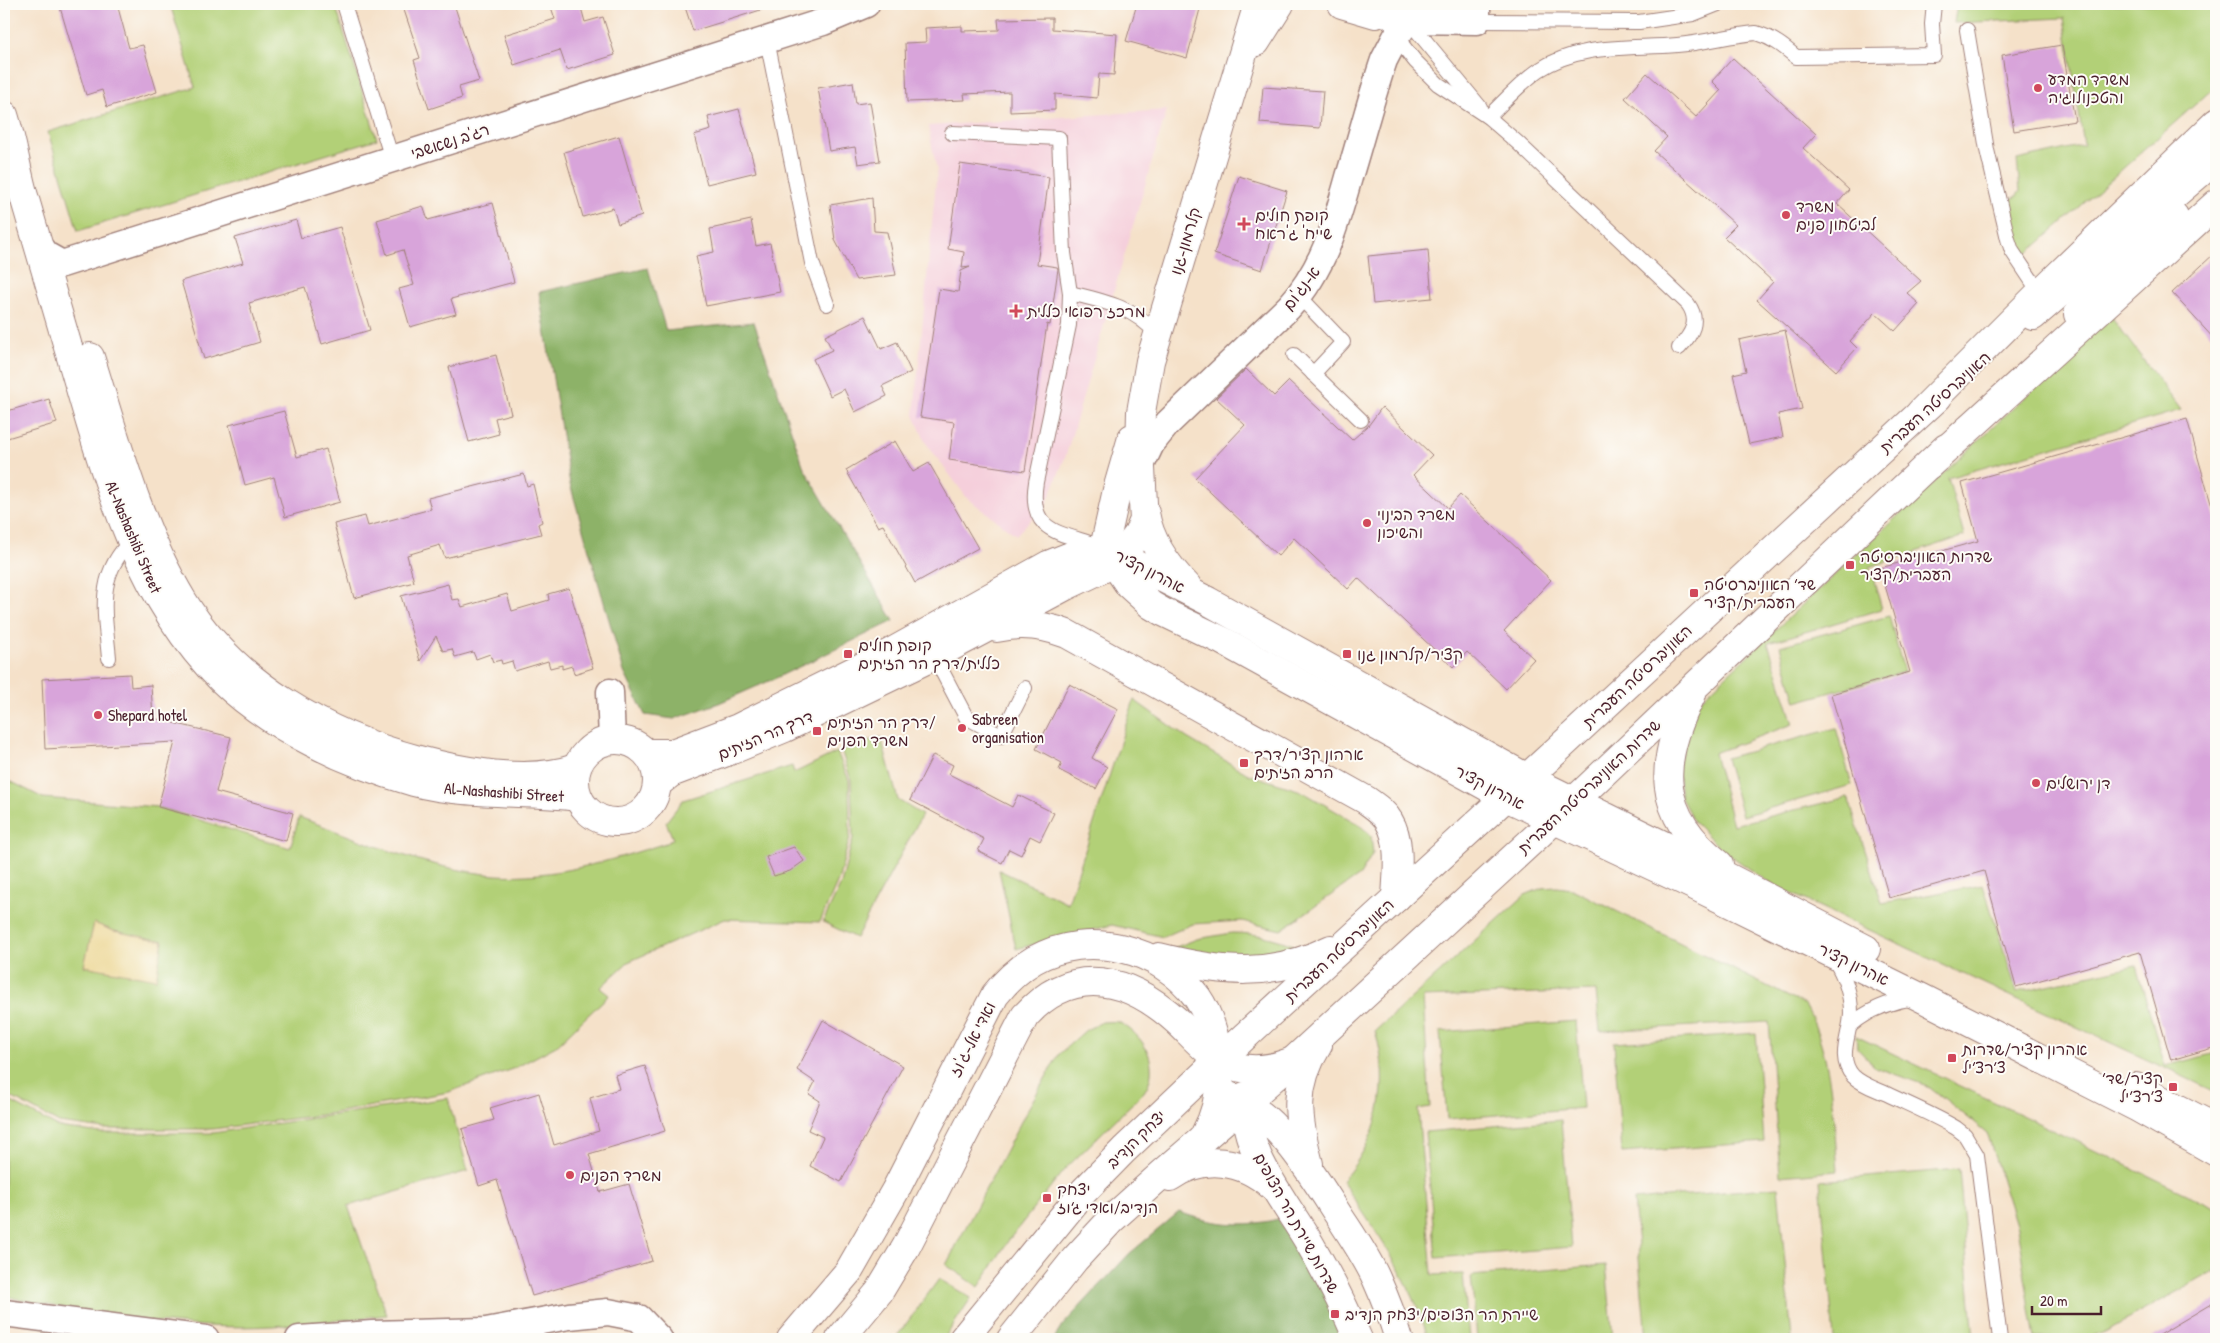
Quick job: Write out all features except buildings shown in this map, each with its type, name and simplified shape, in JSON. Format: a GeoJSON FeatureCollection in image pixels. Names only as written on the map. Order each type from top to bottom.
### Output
{"type":"FeatureCollection","features":[{"type":"Feature","properties":{"kind":"main road"},"geometry":{"type":"LineString","coordinates":[[1342,4],[1399,15]]}},
{"type":"Feature","properties":{"kind":"main road","name":"קלרמון-גנו"},"geometry":{"type":"LineString","coordinates":[[1112,556],[1117,490],[1141,412],[1157,334],[1236,73],[1275,7]]}},
{"type":"Feature","properties":{"kind":"main road","name":"Al-Nashashibi Street"},"geometry":{"type":"LineString","coordinates":[[5,119],[38,245],[87,413],[132,540],[147,575],[176,625],[196,650],[221,679],[240,695],[285,726],[336,753],[379,771],[453,790],[578,798]]}},
{"type":"Feature","properties":{"kind":"main road","name":"Al-Nashashibi Street"},"geometry":{"type":"LineString","coordinates":[[5,119],[46,214],[124,462],[153,541],[184,602],[223,651],[275,695],[326,726],[379,748],[438,765],[476,772],[542,775],[576,768]]}},
{"type":"Feature","properties":{"kind":"main road"},"geometry":{"type":"LineString","coordinates":[[1921,412],[2040,293],[2216,123]]}},
{"type":"Feature","properties":{"kind":"main road","name":"האוניברסיטה העברית"},"geometry":{"type":"LineString","coordinates":[[1219,1060],[1527,778],[1921,412],[2216,159]]}},
{"type":"Feature","properties":{"kind":"main road"},"geometry":{"type":"LineString","coordinates":[[1929,465],[2216,173]]}},
{"type":"Feature","properties":{"kind":"main road"},"geometry":{"type":"LineString","coordinates":[[1929,465],[2216,204]]}},
{"type":"Feature","properties":{"kind":"main road","name":"קלרמון-גנו"},"geometry":{"type":"LineString","coordinates":[[1112,556],[1138,534],[1145,513],[1141,466],[1141,412]]}},
{"type":"Feature","properties":{"kind":"main road","name":"שדרות האוניברסיטה העברית"},"geometry":{"type":"LineString","coordinates":[[1245,1104],[1554,821],[1698,682],[1929,465]]}},
{"type":"Feature","properties":{"kind":"main road"},"geometry":{"type":"LineString","coordinates":[[1145,513],[1153,540],[1166,561],[1191,590],[1208,601]]}},
{"type":"Feature","properties":{"kind":"main road","name":"דרך הר הזיתים"},"geometry":{"type":"LineString","coordinates":[[646,753],[672,753],[738,728],[873,662],[1048,564],[1073,555],[1112,556]]}},
{"type":"Feature","properties":{"kind":"main road","name":"אהרון קציר"},"geometry":{"type":"LineString","coordinates":[[1112,556],[1208,601],[1527,778],[1750,889],[2216,1128]]}},
{"type":"Feature","properties":{"kind":"main road","name":"אהרון קציר"},"geometry":{"type":"LineString","coordinates":[[1112,556],[1129,585],[1151,605],[1163,612],[1223,641],[1506,797],[1826,950],[2138,1108],[2216,1152]]}},
{"type":"Feature","properties":{"kind":"main road","name":"דרך הר הזיתים"},"geometry":{"type":"LineString","coordinates":[[657,784],[671,773],[785,728],[966,640],[1112,556]]}},
{"type":"Feature","properties":{"kind":"main road"},"geometry":{"type":"LineString","coordinates":[[966,640],[1010,625],[1031,625],[1058,631],[1077,639],[1355,794],[1385,816],[1393,830],[1397,866],[1396,898]]}},
{"type":"Feature","properties":{"kind":"main road"},"geometry":{"type":"LineString","coordinates":[[1698,682],[1683,713],[1670,751],[1667,773],[1669,794],[1681,821],[1694,840],[1714,860],[1750,889]]}},
{"type":"Feature","properties":{"kind":"main road"},"geometry":{"type":"LineString","coordinates":[[612,739],[624,740],[637,745],[646,753],[656,772],[657,784],[655,794],[642,813],[622,822],[610,822],[599,819],[590,813],[578,798],[574,783],[576,768],[589,748],[599,742],[612,739]]}},
{"type":"Feature","properties":{"kind":"main road"},"geometry":{"type":"LineString","coordinates":[[1134,951],[1217,970],[1256,970],[1288,966],[1312,958],[1358,933]]}},
{"type":"Feature","properties":{"kind":"main road","name":"ואדי אל-ג'וז"},"geometry":{"type":"LineString","coordinates":[[791,1339],[849,1271],[895,1192],[990,1003],[1010,978],[1035,960],[1061,949],[1076,946],[1110,945],[1134,951],[1168,969],[1184,981],[1198,998],[1212,1028],[1221,1074],[1214,1116],[1202,1140]]}},
{"type":"Feature","properties":{"kind":"main road"},"geometry":{"type":"LineString","coordinates":[[840,1339],[879,1292],[906,1247],[1025,1016],[1035,1005],[1053,992],[1072,984],[1097,981],[1122,986],[1159,1007],[1219,1060],[1248,1070],[1271,1068],[1294,1060]]}},
{"type":"Feature","properties":{"kind":"main road","name":"שדרות שיירת הר הצופים"},"geometry":{"type":"LineString","coordinates":[[1265,1018],[1258,1034],[1248,1070],[1245,1104],[1250,1135],[1257,1156],[1329,1277],[1358,1339]]}},
{"type":"Feature","properties":{"kind":"main road"},"geometry":{"type":"LineString","coordinates":[[1310,1170],[1300,1128],[1299,1093],[1307,1065],[1330,1026]]}},
{"type":"Feature","properties":{"kind":"main road","name":"יצחק הנדיב"},"geometry":{"type":"LineString","coordinates":[[963,1339],[1084,1191],[1219,1060]]}},
{"type":"Feature","properties":{"kind":"main road","name":"שדרות שיירת הר הצופים"},"geometry":{"type":"LineString","coordinates":[[1172,1104],[1184,1098],[1200,1095],[1219,1094],[1237,1099],[1280,1134],[1310,1170],[1361,1250],[1376,1278],[1399,1339]]}},
{"type":"Feature","properties":{"kind":"main road"},"geometry":{"type":"LineString","coordinates":[[1011,1339],[1075,1259],[1112,1219],[1245,1104]]}},
{"type":"Feature","properties":{"kind":"main road"},"geometry":{"type":"LineString","coordinates":[[1112,1219],[1180,1170],[1195,1164],[1223,1162],[1241,1165],[1262,1177],[1278,1191]]}},
{"type":"Feature","properties":{"kind":"street","name":"רג'ב נשאשבי"},"geometry":{"type":"LineString","coordinates":[[62,264],[823,22],[866,4]]}},
{"type":"Feature","properties":{"kind":"street"},"geometry":{"type":"LineString","coordinates":[[1399,15],[1477,12]]}},
{"type":"Feature","properties":{"kind":"street","name":"א-נג'ום"},"geometry":{"type":"LineString","coordinates":[[1141,466],[1151,444],[1168,423],[1299,296],[1316,270],[1332,234],[1399,15]]}},
{"type":"Feature","properties":{"kind":"street"},"geometry":{"type":"LineString","coordinates":[[38,245],[46,255],[62,264]]}},
{"type":"Feature","properties":{"kind":"street"},"geometry":{"type":"LineString","coordinates":[[610,692],[612,739]]}},
{"type":"Feature","properties":{"kind":"street"},"geometry":{"type":"LineString","coordinates":[[299,1339],[372,1334],[486,1331],[569,1316],[608,1312],[639,1318],[659,1339]]}},
{"type":"Feature","properties":{"kind":"street"},"geometry":{"type":"LineString","coordinates":[[4,1313],[206,1339]]}},
{"type":"Feature","properties":{"kind":"lane"},"geometry":{"type":"LineString","coordinates":[[344,4],[392,159]]}},
{"type":"Feature","properties":{"kind":"lane"},"geometry":{"type":"LineString","coordinates":[[1477,12],[1639,22],[1693,14],[1718,4]]}},
{"type":"Feature","properties":{"kind":"lane"},"geometry":{"type":"LineString","coordinates":[[1488,118],[1539,70],[1564,57],[1596,50],[1677,45],[1756,33],[1768,36],[1780,43],[1796,57],[1934,55],[1932,24],[1934,4]]}},
{"type":"Feature","properties":{"kind":"lane"},"geometry":{"type":"LineString","coordinates":[[1399,15],[1450,71],[1488,118]]}},
{"type":"Feature","properties":{"kind":"lane"},"geometry":{"type":"LineString","coordinates":[[1399,15],[1415,61],[1438,84],[1488,118],[1534,158],[1688,304],[1693,311],[1695,321],[1693,330],[1679,348]]}},
{"type":"Feature","properties":{"kind":"lane"},"geometry":{"type":"LineString","coordinates":[[1967,30],[1987,150],[2008,239],[2012,251],[2040,293]]}},
{"type":"Feature","properties":{"kind":"lane"},"geometry":{"type":"LineString","coordinates":[[767,40],[812,263],[828,304]]}},
{"type":"Feature","properties":{"kind":"lane"},"geometry":{"type":"LineString","coordinates":[[1438,84],[1450,71]]}},
{"type":"Feature","properties":{"kind":"lane"},"geometry":{"type":"LineString","coordinates":[[952,133],[1059,138],[1064,253],[1070,293],[1069,325],[1036,482],[1035,508],[1040,519],[1050,529],[1112,556]]}},
{"type":"Feature","properties":{"kind":"lane"},"geometry":{"type":"LineString","coordinates":[[1070,293],[1117,305],[1139,318],[1157,334]]}},
{"type":"Feature","properties":{"kind":"lane"},"geometry":{"type":"LineString","coordinates":[[1299,296],[1343,342],[1313,374]]}},
{"type":"Feature","properties":{"kind":"lane"},"geometry":{"type":"LineString","coordinates":[[1294,355],[1361,420]]}},
{"type":"Feature","properties":{"kind":"lane"},"geometry":{"type":"LineString","coordinates":[[109,658],[103,592],[114,560],[132,540]]}},
{"type":"Feature","properties":{"kind":"lane"},"geometry":{"type":"LineString","coordinates":[[934,656],[966,717],[1001,736],[1025,688]]}},
{"type":"Feature","properties":{"kind":"lane"},"geometry":{"type":"LineString","coordinates":[[1826,950],[1841,970],[1846,983],[1850,1005],[1850,1026],[1844,1051],[1845,1060],[1852,1075],[1870,1086],[1956,1128],[1965,1135],[1977,1155],[2000,1339]]}},
{"type":"Feature","properties":{"kind":"lane"},"geometry":{"type":"LineString","coordinates":[[1850,1026],[1879,1008],[1905,1000],[1922,998]]}},
{"type":"Feature","properties":{"kind":"shaded area","name":"מרכז רפואי כללית"},"geometry":{"type":"Polygon","coordinates":[[[1167,110],[1066,455],[1047,503],[1016,535],[967,498],[926,443],[914,415],[937,171],[928,126],[1167,110]]]}},
{"type":"Feature","properties":{"kind":"green space"},"geometry":{"type":"Polygon","coordinates":[[[170,4],[335,4],[377,139],[78,231],[48,132],[195,87],[170,4]]]}},
{"type":"Feature","properties":{"kind":"green space"},"geometry":{"type":"Polygon","coordinates":[[[1957,4],[2216,4],[2216,86],[2021,259],[2008,200],[2016,197],[2020,191],[2017,160],[2084,145],[2064,18],[1954,23],[1957,4]]]}},
{"type":"Feature","properties":{"kind":"green space"},"geometry":{"type":"Polygon","coordinates":[[[648,268],[666,331],[754,322],[804,468],[894,621],[776,678],[719,703],[674,719],[645,715],[624,672],[570,484],[539,292],[648,268]]]}},
{"type":"Feature","properties":{"kind":"green space"},"geometry":{"type":"Polygon","coordinates":[[[2111,317],[2181,410],[1948,478],[1964,536],[1870,567],[1882,609],[1768,643],[1793,724],[1714,753],[1733,825],[1848,797],[1882,903],[1983,885],[2017,992],[2136,965],[2165,1066],[2216,1053],[2216,1092],[1773,885],[1721,849],[1694,822],[1681,798],[1678,766],[1697,703],[2111,317]]]}},
{"type":"Feature","properties":{"kind":"green space"},"geometry":{"type":"Polygon","coordinates":[[[1889,616],[1904,672],[1796,702],[1780,646],[1889,616]]]}},
{"type":"Feature","properties":{"kind":"green space"},"geometry":{"type":"Polygon","coordinates":[[[1134,700],[1187,738],[1248,774],[1301,791],[1358,824],[1371,835],[1373,853],[1360,875],[1281,930],[1242,921],[1193,924],[1163,937],[1112,925],[1016,949],[999,870],[1068,903],[1134,700]]]}},
{"type":"Feature","properties":{"kind":"green space"},"geometry":{"type":"Polygon","coordinates":[[[1836,728],[1852,785],[1742,816],[1726,758],[1836,728]]]}},
{"type":"Feature","properties":{"kind":"green space"},"geometry":{"type":"Polygon","coordinates":[[[881,737],[898,800],[922,815],[856,938],[823,922],[841,884],[853,838],[851,780],[841,750],[881,737]]]}},
{"type":"Feature","properties":{"kind":"green space"},"geometry":{"type":"Polygon","coordinates":[[[837,752],[849,780],[850,837],[838,881],[820,922],[725,919],[628,962],[600,988],[609,995],[556,1046],[515,1068],[449,1092],[328,1114],[213,1129],[105,1129],[59,1123],[4,1093],[4,778],[43,798],[158,807],[290,848],[299,817],[396,853],[445,867],[495,875],[517,875],[539,874],[582,867],[666,843],[673,839],[666,822],[683,800],[792,766],[794,773],[837,752]]]}},
{"type":"Feature","properties":{"kind":"green space"},"geometry":{"type":"Polygon","coordinates":[[[1542,888],[1572,889],[1805,1005],[1821,1044],[1826,1065],[1833,1107],[1838,1171],[1780,1176],[1769,1022],[1600,1031],[1596,991],[1423,997],[1430,1107],[1418,1109],[1432,1275],[1463,1274],[1469,1339],[1428,1339],[1413,1297],[1403,1277],[1380,1238],[1342,1181],[1355,1165],[1365,1147],[1379,1110],[1382,1091],[1382,1071],[1375,1031],[1525,895],[1542,888]]]}},
{"type":"Feature","properties":{"kind":"green space"},"geometry":{"type":"Polygon","coordinates":[[[1232,933],[1272,938],[1309,952],[1263,963],[1171,949],[1197,939],[1232,933]]]}},
{"type":"Feature","properties":{"kind":"green space"},"geometry":{"type":"Polygon","coordinates":[[[1576,1021],[1583,1108],[1447,1119],[1440,1032],[1576,1021]]]}},
{"type":"Feature","properties":{"kind":"green space"},"geometry":{"type":"Polygon","coordinates":[[[1102,1022],[1119,1022],[1141,1041],[1150,1057],[1151,1075],[1148,1084],[1144,1092],[1063,1171],[1008,1241],[979,1287],[946,1265],[1024,1116],[1059,1054],[1086,1030],[1102,1022]]]}},
{"type":"Feature","properties":{"kind":"green space"},"geometry":{"type":"Polygon","coordinates":[[[1756,1033],[1764,1142],[1622,1153],[1614,1043],[1756,1033]]]}},
{"type":"Feature","properties":{"kind":"green space"},"geometry":{"type":"Polygon","coordinates":[[[1856,1036],[2216,1208],[2216,1275],[2214,1271],[2105,1332],[2086,1339],[2035,1339],[2017,1227],[1987,1133],[1930,1087],[1875,1067],[1857,1048],[1856,1036]]]}},
{"type":"Feature","properties":{"kind":"green space"},"geometry":{"type":"Polygon","coordinates":[[[4,1098],[58,1127],[100,1133],[213,1133],[448,1098],[468,1171],[348,1206],[387,1315],[302,1324],[240,1327],[138,1320],[104,1315],[4,1296],[4,1098]]]}},
{"type":"Feature","properties":{"kind":"green space"},"geometry":{"type":"Polygon","coordinates":[[[1561,1120],[1572,1247],[1436,1258],[1425,1132],[1561,1120]]]}},
{"type":"Feature","properties":{"kind":"green space"},"geometry":{"type":"Polygon","coordinates":[[[1959,1169],[1974,1339],[1834,1339],[1820,1181],[1959,1169]]]}},
{"type":"Feature","properties":{"kind":"green space"},"geometry":{"type":"Polygon","coordinates":[[[1778,1187],[1792,1339],[1646,1339],[1634,1200],[1778,1187]]]}},
{"type":"Feature","properties":{"kind":"green space"},"geometry":{"type":"Polygon","coordinates":[[[1179,1212],[1215,1222],[1240,1224],[1278,1219],[1333,1306],[1346,1339],[1054,1339],[1062,1326],[1129,1254],[1179,1212]]]}},
{"type":"Feature","properties":{"kind":"green space"},"geometry":{"type":"Polygon","coordinates":[[[1606,1265],[1613,1339],[1477,1339],[1471,1276],[1606,1265]]]}},
{"type":"Feature","properties":{"kind":"green space"},"geometry":{"type":"Polygon","coordinates":[[[939,1279],[971,1298],[944,1339],[895,1339],[939,1279]]]}},
{"type":"Feature","properties":{"kind":"sand"},"geometry":{"type":"Polygon","coordinates":[[[94,923],[114,931],[163,941],[156,979],[84,966],[94,923]]]}},
{"type":"Feature","properties":{"kind":"place","name":"משרד המדע והטכנולוגיה"},"geometry":{"type":"Point","coordinates":[2038,88]}},
{"type":"Feature","properties":{"kind":"place","name":"משרד לביטחון פנים"},"geometry":{"type":"Point","coordinates":[1786,215]}},
{"type":"Feature","properties":{"kind":"place","name":"קופת חולים שייח' ג'ראח"},"geometry":{"type":"Point","coordinates":[1244,224]}},
{"type":"Feature","properties":{"kind":"place","name":"מרכז רפואי כללית"},"geometry":{"type":"Point","coordinates":[1016,311]}},
{"type":"Feature","properties":{"kind":"place","name":"משרד הבינוי והשיכון"},"geometry":{"type":"Point","coordinates":[1367,523]}},
{"type":"Feature","properties":{"kind":"place","name":"שדרות האוניברסיטה העברית/קציר"},"geometry":{"type":"Point","coordinates":[1850,565]}},
{"type":"Feature","properties":{"kind":"place","name":"שד׳ האוניברסיטה העברית/קציר"},"geometry":{"type":"Point","coordinates":[1694,593]}},
{"type":"Feature","properties":{"kind":"place","name":"קופת חולים כללית/דרך הר הזיתים"},"geometry":{"type":"Point","coordinates":[848,654]}},
{"type":"Feature","properties":{"kind":"place","name":"קציר/קלרמון גנו"},"geometry":{"type":"Point","coordinates":[1347,654]}},
{"type":"Feature","properties":{"kind":"place","name":"Shepard hotel"},"geometry":{"type":"Point","coordinates":[98,715]}},
{"type":"Feature","properties":{"kind":"place","name":"Sabreen organisation"},"geometry":{"type":"Point","coordinates":[962,728]}},
{"type":"Feature","properties":{"kind":"place","name":"דרך הר הזיתים/ משרד הפנים"},"geometry":{"type":"Point","coordinates":[817,731]}},
{"type":"Feature","properties":{"kind":"place","name":"ארהון קציר/דרך הרב הזיתים"},"geometry":{"type":"Point","coordinates":[1244,763]}},
{"type":"Feature","properties":{"kind":"place","name":"דן ירושלים"},"geometry":{"type":"Point","coordinates":[2036,783]}},
{"type":"Feature","properties":{"kind":"place","name":"אהרון קציר/שדרות צ׳רצ׳יל"},"geometry":{"type":"Point","coordinates":[1952,1058]}},
{"type":"Feature","properties":{"kind":"place","name":"קציר/שד׳ צ׳רצ׳יל"},"geometry":{"type":"Point","coordinates":[2173,1087]}},
{"type":"Feature","properties":{"kind":"place","name":"משרד הפנים"},"geometry":{"type":"Point","coordinates":[570,1175]}},
{"type":"Feature","properties":{"kind":"place","name":"יצחק הנדיב/ואדי ג׳וז"},"geometry":{"type":"Point","coordinates":[1047,1198]}},
{"type":"Feature","properties":{"kind":"place","name":"שיירת הר הצופים/יצחק הנדיב"},"geometry":{"type":"Point","coordinates":[1335,1314]}}]}
